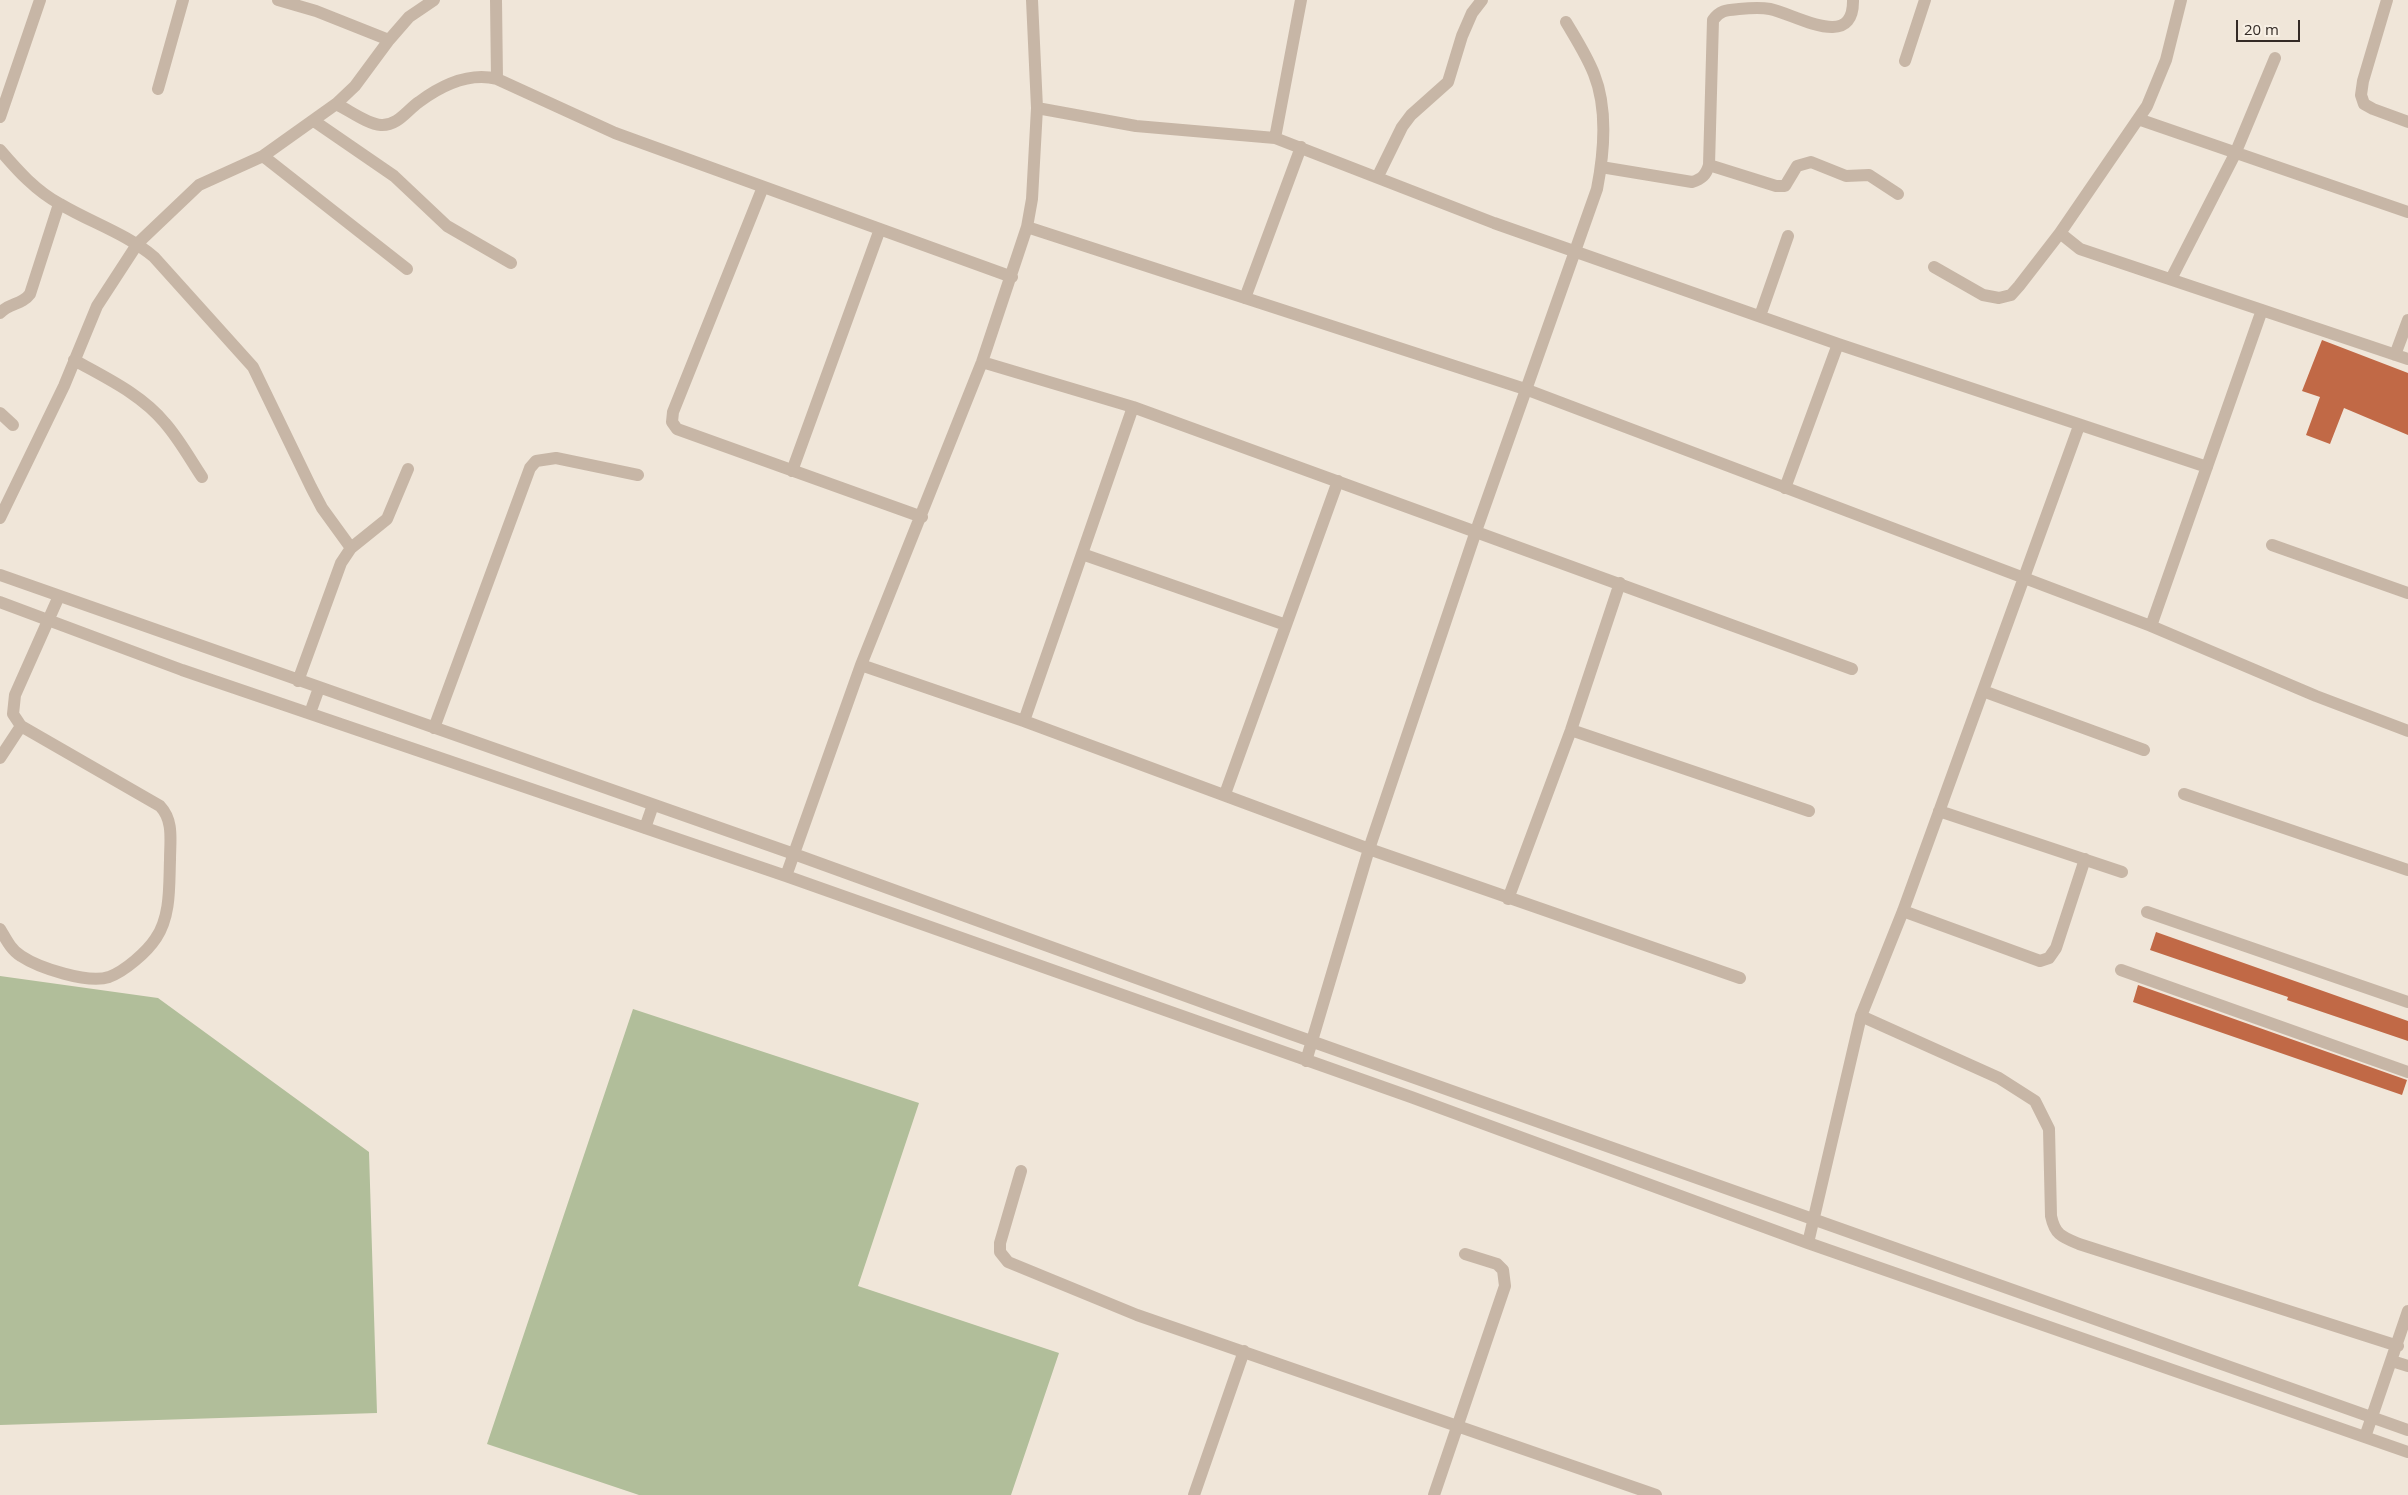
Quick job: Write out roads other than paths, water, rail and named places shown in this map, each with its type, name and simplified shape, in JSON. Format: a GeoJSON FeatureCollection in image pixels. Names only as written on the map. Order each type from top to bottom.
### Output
{"type":"FeatureCollection","features":[{"type":"Feature","properties":{"kind":"street"},"geometry":{"type":"LineString","coordinates":[[0,117],[40,0]]}},
{"type":"Feature","properties":{"kind":"street"},"geometry":{"type":"LineString","coordinates":[[158,89],[183,0]]}},
{"type":"Feature","properties":{"kind":"street"},"geometry":{"type":"LineString","coordinates":[[278,0],[316,11],[389,40]]}},
{"type":"Feature","properties":{"kind":"street"},"geometry":{"type":"LineString","coordinates":[[0,518],[64,386],[97,306],[138,243],[199,185],[263,156],[336,104],[355,86],[389,40],[409,17],[434,0]]}},
{"type":"Feature","properties":{"kind":"street"},"geometry":{"type":"LineString","coordinates":[[496,0],[497,79]]}},
{"type":"Feature","properties":{"kind":"street"},"geometry":{"type":"LineString","coordinates":[[786,876],[861,665],[922,517],[982,362],[1012,277],[1027,227],[1032,200],[1038,108],[1032,0]]}},
{"type":"Feature","properties":{"kind":"street"},"geometry":{"type":"LineString","coordinates":[[1275,138],[1301,0]]}},
{"type":"Feature","properties":{"kind":"street"},"geometry":{"type":"LineString","coordinates":[[1378,176],[1402,128],[1411,115],[1448,82],[1462,36],[1472,14],[1482,0]]}},
{"type":"Feature","properties":{"kind":"street"},"geometry":{"type":"LineString","coordinates":[[1602,167],[1692,182],[1706,174],[1709,165],[1713,20],[1718,12],[1742,9],[1772,9],[1819,26],[1831,28],[1849,20],[1852,14],[1853,0]]}},
{"type":"Feature","properties":{"kind":"street"},"geometry":{"type":"LineString","coordinates":[[1905,61],[1926,0]]}},
{"type":"Feature","properties":{"kind":"street"},"geometry":{"type":"LineString","coordinates":[[1934,267],[1983,295],[1999,298],[2011,294],[2060,233],[2148,106],[2173,36],[2181,0]]}},
{"type":"Feature","properties":{"kind":"street"},"geometry":{"type":"LineString","coordinates":[[2387,0],[2363,82],[2362,95],[2364,104],[2373,110],[2408,122]]}},
{"type":"Feature","properties":{"kind":"street"},"geometry":{"type":"LineString","coordinates":[[1306,1061],[1370,849],[1476,531],[1597,189],[1602,167],[1603,149],[1599,91],[1587,58],[1566,22]]}},
{"type":"Feature","properties":{"kind":"street"},"geometry":{"type":"LineString","coordinates":[[2171,279],[2236,154],[2275,58]]}},
{"type":"Feature","properties":{"kind":"street"},"geometry":{"type":"LineString","coordinates":[[336,104],[379,125],[387,125],[396,122],[430,94],[462,78],[475,76],[497,79],[591,124],[1012,277]]}},
{"type":"Feature","properties":{"kind":"street"},"geometry":{"type":"LineString","coordinates":[[1038,108],[1136,126],[1275,138],[1378,176],[1494,223],[1838,344],[2207,468]]}},
{"type":"Feature","properties":{"kind":"street"},"geometry":{"type":"LineString","coordinates":[[2138,119],[2408,212]]}},
{"type":"Feature","properties":{"kind":"street"},"geometry":{"type":"LineString","coordinates":[[314,121],[394,176],[447,226],[511,263]]}},
{"type":"Feature","properties":{"kind":"street"},"geometry":{"type":"LineString","coordinates":[[1245,298],[1301,147]]}},
{"type":"Feature","properties":{"kind":"street"},"geometry":{"type":"LineString","coordinates":[[0,150],[31,183],[69,208],[138,243],[161,264],[253,367],[322,508],[351,548]]}},
{"type":"Feature","properties":{"kind":"street"},"geometry":{"type":"LineString","coordinates":[[263,156],[407,269]]}},
{"type":"Feature","properties":{"kind":"street"},"geometry":{"type":"LineString","coordinates":[[1709,165],[1776,186],[1785,186],[1797,166],[1810,162],[1846,176],[1869,175],[1875,177],[1898,194]]}},
{"type":"Feature","properties":{"kind":"street"},"geometry":{"type":"LineString","coordinates":[[763,187],[673,412],[672,422],[677,428],[922,517]]}},
{"type":"Feature","properties":{"kind":"street"},"geometry":{"type":"LineString","coordinates":[[2,308],[19,304],[30,294],[69,208]]}},
{"type":"Feature","properties":{"kind":"street"},"geometry":{"type":"LineString","coordinates":[[1027,227],[1525,389],[2151,626],[2316,696],[2408,732]]}},
{"type":"Feature","properties":{"kind":"street"},"geometry":{"type":"LineString","coordinates":[[792,470],[880,229]]}},
{"type":"Feature","properties":{"kind":"street"},"geometry":{"type":"LineString","coordinates":[[2060,233],[2080,248],[2408,359]]}},
{"type":"Feature","properties":{"kind":"street"},"geometry":{"type":"LineString","coordinates":[[1760,316],[1788,236]]}},
{"type":"Feature","properties":{"kind":"street"},"geometry":{"type":"LineString","coordinates":[[2151,626],[2262,310]]}},
{"type":"Feature","properties":{"kind":"street"},"geometry":{"type":"LineString","coordinates":[[2395,355],[2408,320]]}},
{"type":"Feature","properties":{"kind":"street"},"geometry":{"type":"LineString","coordinates":[[1785,488],[1838,344]]}},
{"type":"Feature","properties":{"kind":"street"},"geometry":{"type":"LineString","coordinates":[[74,360],[124,388],[152,410],[166,423],[202,477]]}},
{"type":"Feature","properties":{"kind":"street"},"geometry":{"type":"LineString","coordinates":[[982,362],[1133,407],[1852,669]]}},
{"type":"Feature","properties":{"kind":"street"},"geometry":{"type":"LineString","coordinates":[[1024,721],[1133,407]]}},
{"type":"Feature","properties":{"kind":"street"},"geometry":{"type":"LineString","coordinates":[[0,413],[13,425]]}},
{"type":"Feature","properties":{"kind":"street"},"geometry":{"type":"LineString","coordinates":[[1808,1242],[1861,1016],[1903,911],[2079,426]]}},
{"type":"Feature","properties":{"kind":"street"},"geometry":{"type":"LineString","coordinates":[[434,728],[530,468],[536,461],[556,458],[638,474]]}},
{"type":"Feature","properties":{"kind":"street"},"geometry":{"type":"LineString","coordinates":[[298,681],[341,564],[351,548],[388,519],[408,469]]}},
{"type":"Feature","properties":{"kind":"street"},"geometry":{"type":"LineString","coordinates":[[1225,794],[1338,481]]}},
{"type":"Feature","properties":{"kind":"street"},"geometry":{"type":"LineString","coordinates":[[2272,544],[2408,593]]}},
{"type":"Feature","properties":{"kind":"street"},"geometry":{"type":"LineString","coordinates":[[1082,554],[1286,625]]}},
{"type":"Feature","properties":{"kind":"street"},"geometry":{"type":"LineString","coordinates":[[0,575],[794,854],[1312,1042],[2408,1430]]}},
{"type":"Feature","properties":{"kind":"street"},"geometry":{"type":"LineString","coordinates":[[1508,899],[1571,730],[1620,583]]}},
{"type":"Feature","properties":{"kind":"street"},"geometry":{"type":"LineString","coordinates":[[0,929],[12,949],[31,962],[83,977],[109,977],[124,968],[156,938],[163,924],[169,891],[170,824],[167,814],[160,806],[21,726],[13,714],[15,694],[60,596]]}},
{"type":"Feature","properties":{"kind":"street"},"geometry":{"type":"LineString","coordinates":[[0,602],[182,670],[786,876],[1808,1242],[2408,1452]]}},
{"type":"Feature","properties":{"kind":"street"},"geometry":{"type":"LineString","coordinates":[[861,665],[1024,721],[1508,899],[1740,978]]}},
{"type":"Feature","properties":{"kind":"street"},"geometry":{"type":"LineString","coordinates":[[310,713],[319,688]]}},
{"type":"Feature","properties":{"kind":"street"},"geometry":{"type":"LineString","coordinates":[[1983,691],[2144,750]]}},
{"type":"Feature","properties":{"kind":"street"},"geometry":{"type":"LineString","coordinates":[[0,758],[21,726]]}},
{"type":"Feature","properties":{"kind":"street"},"geometry":{"type":"LineString","coordinates":[[1571,730],[1809,811]]}},
{"type":"Feature","properties":{"kind":"street"},"geometry":{"type":"LineString","coordinates":[[2184,794],[2408,870]]}},
{"type":"Feature","properties":{"kind":"street"},"geometry":{"type":"LineString","coordinates":[[645,828],[653,805]]}},
{"type":"Feature","properties":{"kind":"street"},"geometry":{"type":"LineString","coordinates":[[1939,811],[2122,872]]}},
{"type":"Feature","properties":{"kind":"street"},"geometry":{"type":"LineString","coordinates":[[1903,911],[2040,961],[2049,958],[2056,948],[2085,859]]}},
{"type":"Feature","properties":{"kind":"street"},"geometry":{"type":"LineString","coordinates":[[2147,912],[2408,1002]]}},
{"type":"Feature","properties":{"kind":"street"},"geometry":{"type":"LineString","coordinates":[[2121,970],[2408,1072]]}},
{"type":"Feature","properties":{"kind":"street"},"geometry":{"type":"LineString","coordinates":[[1861,1016],[1999,1078],[2035,1101],[2050,1129],[2051,1216],[2054,1228],[2063,1237],[2079,1244],[2398,1346]]}},
{"type":"Feature","properties":{"kind":"street"},"geometry":{"type":"LineString","coordinates":[[1021,1171],[1000,1243],[1000,1252],[1008,1262],[1137,1315],[1656,1495]]}},
{"type":"Feature","properties":{"kind":"street"},"geometry":{"type":"LineString","coordinates":[[1434,1495],[1504,1286],[1505,1277],[1503,1270],[1497,1264],[1466,1254]]}},
{"type":"Feature","properties":{"kind":"street"},"geometry":{"type":"LineString","coordinates":[[2365,1437],[2398,1346],[2408,1311]]}},
{"type":"Feature","properties":{"kind":"street"},"geometry":{"type":"LineString","coordinates":[[1194,1495],[1244,1351]]}},
{"type":"Feature","properties":{"kind":"street"},"geometry":{"type":"LineString","coordinates":[[2392,1361],[2408,1366]]}}]}
